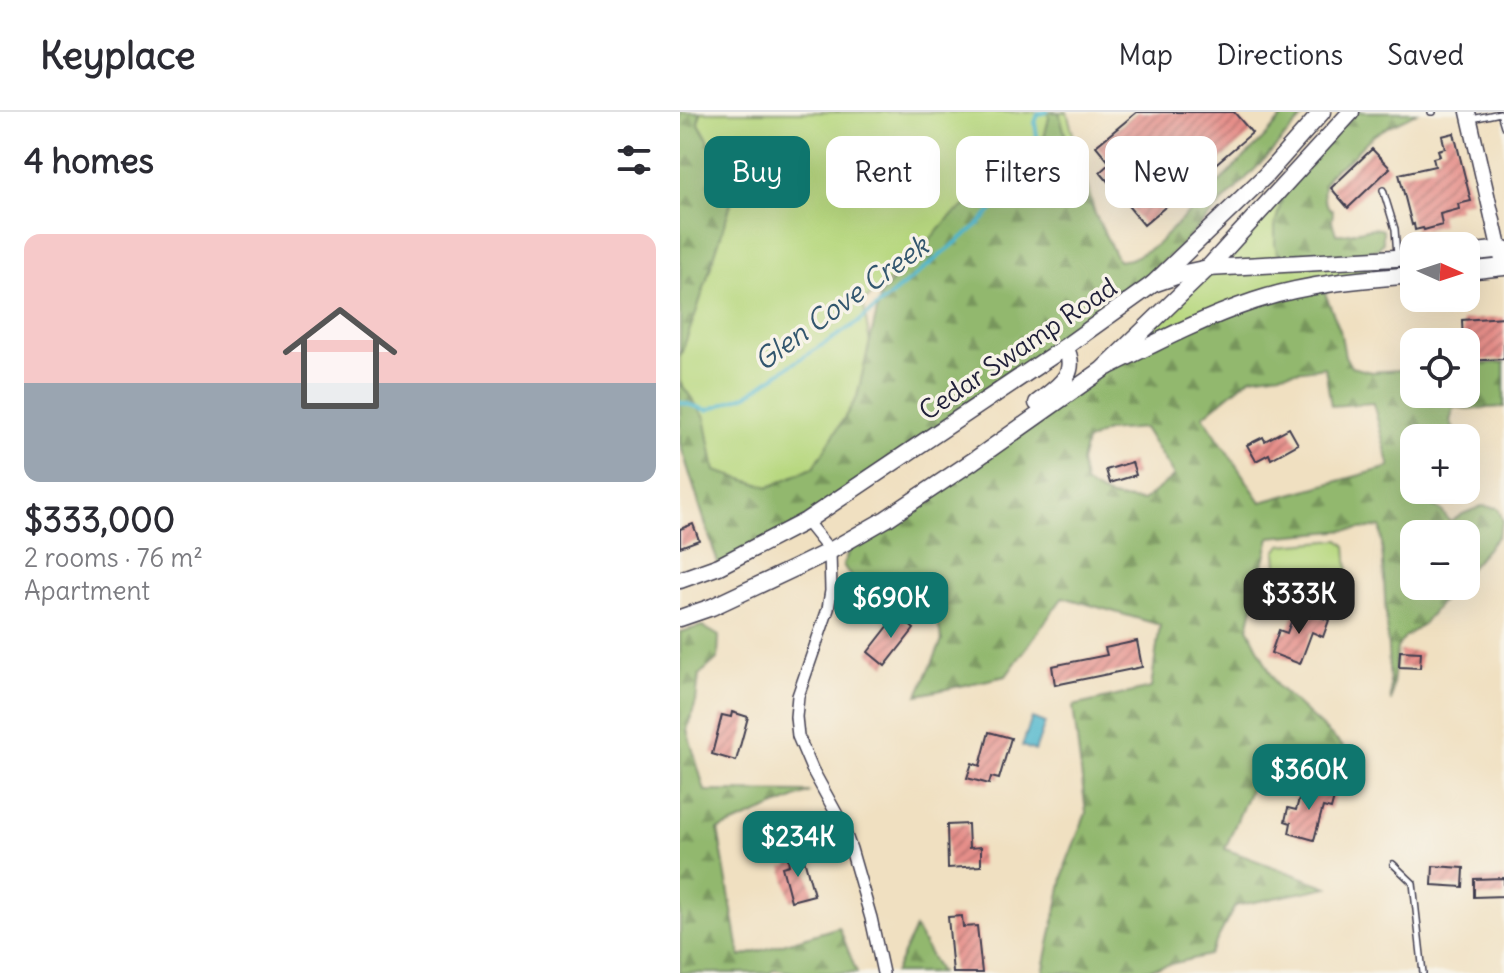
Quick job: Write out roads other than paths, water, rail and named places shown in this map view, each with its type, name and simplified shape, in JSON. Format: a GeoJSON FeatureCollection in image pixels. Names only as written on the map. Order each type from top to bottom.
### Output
{"type":"FeatureCollection","features":[{"type":"Feature","properties":{"kind":"main road"},"geometry":{"type":"LineString","coordinates":[[1153,284],[1265,176],[1322,112]]}},
{"type":"Feature","properties":{"kind":"main road"},"geometry":{"type":"LineString","coordinates":[[1102,370],[1208,268],[1351,112]]}},
{"type":"Feature","properties":{"kind":"main road","name":"Cedar Swamp Road"},"geometry":{"type":"LineString","coordinates":[[680,580],[719,566],[806,521],[1153,284],[1208,268],[1400,258]]}},
{"type":"Feature","properties":{"kind":"main road"},"geometry":{"type":"LineString","coordinates":[[1480,270],[1504,267]]}},
{"type":"Feature","properties":{"kind":"main road"},"geometry":{"type":"LineString","coordinates":[[680,618],[712,607],[830,551],[886,519],[1102,370],[1201,321],[1256,300],[1296,290],[1400,274]]}},
{"type":"Feature","properties":{"kind":"main road"},"geometry":{"type":"LineString","coordinates":[[958,471],[996,432],[1063,382],[1071,363],[1065,347]]}},
{"type":"Feature","properties":{"kind":"street"},"geometry":{"type":"LineString","coordinates":[[1469,116],[1496,250],[1504,267]]}},
{"type":"Feature","properties":{"kind":"street"},"geometry":{"type":"LineString","coordinates":[[806,521],[830,551],[831,591],[828,609],[798,696],[798,736],[841,822],[851,849],[883,973]]}},
{"type":"Feature","properties":{"kind":"lane"},"geometry":{"type":"LineString","coordinates":[[1469,116],[1502,113],[1504,126]]}},
{"type":"Feature","properties":{"kind":"lane"},"geometry":{"type":"LineString","coordinates":[[1383,190],[1400,242]]}},
{"type":"Feature","properties":{"kind":"lane"},"geometry":{"type":"LineString","coordinates":[[1393,864],[1413,883],[1423,973]]}},
{"type":"Feature","properties":{"kind":"water"},"geometry":{"type":"Polygon","coordinates":[[[1032,718],[1045,723],[1035,751],[1022,746],[1032,718]]]}},
{"type":"Feature","properties":{"kind":"waterway","name":"Glen Cove Creek"},"geometry":{"type":"LineString","coordinates":[[680,402],[708,410],[747,395],[857,323],[979,224],[1019,182],[1038,144],[1035,123],[1038,114],[1047,112]]}}]}
